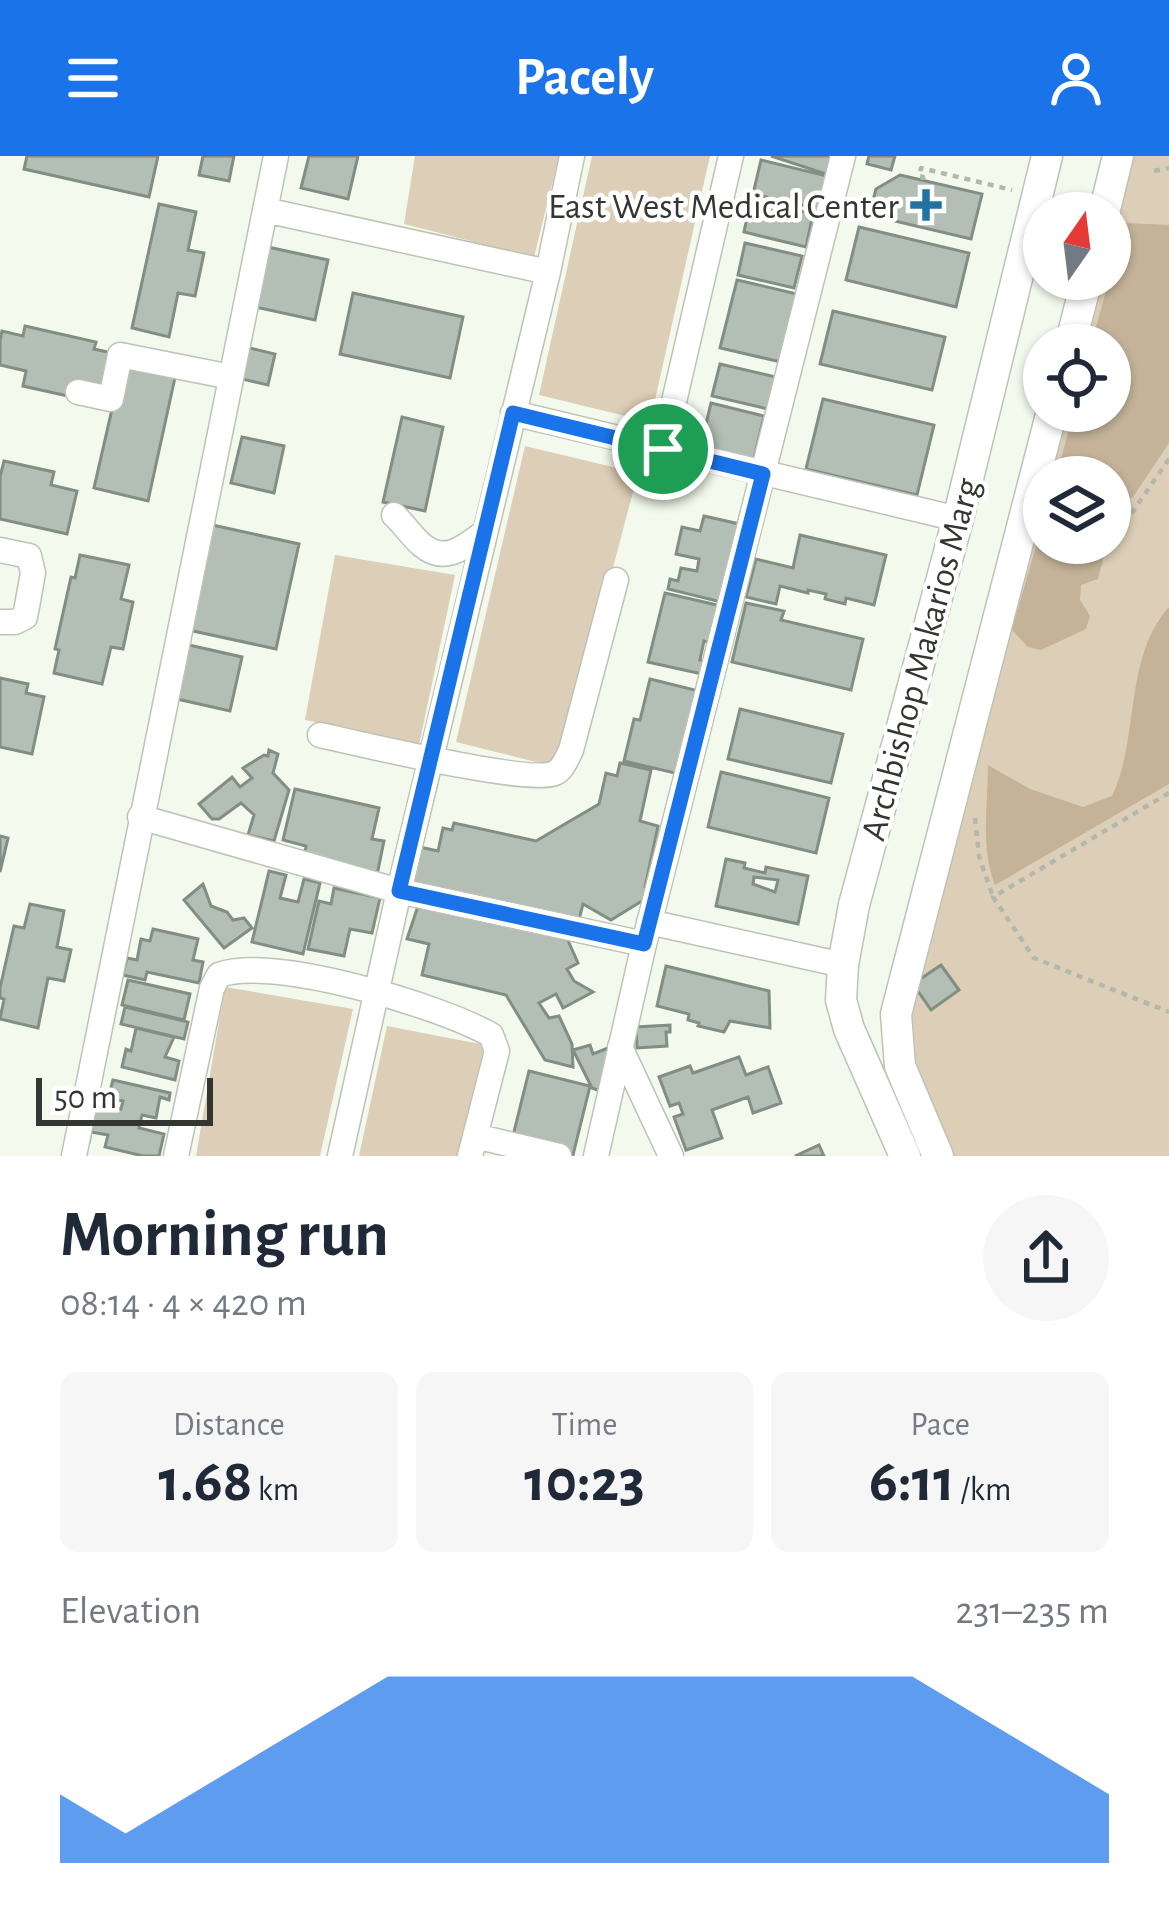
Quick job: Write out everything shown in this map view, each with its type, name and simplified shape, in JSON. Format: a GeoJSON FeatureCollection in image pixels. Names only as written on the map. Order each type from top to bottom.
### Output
{"type":"FeatureCollection","features":[{"type":"Feature","properties":{"kind":"street"},"geometry":{"type":"LineString","coordinates":[[74,1156],[276,156]]}},
{"type":"Feature","properties":{"kind":"street"},"geometry":{"type":"LineString","coordinates":[[340,1156],[572,156]]}},
{"type":"Feature","properties":{"kind":"street"},"geometry":{"type":"LineString","coordinates":[[663,449],[731,156]]}},
{"type":"Feature","properties":{"kind":"street"},"geometry":{"type":"LineString","coordinates":[[596,1156],[646,933],[844,156]]}},
{"type":"Feature","properties":{"kind":"street","name":"Archbishop Makarios Marg"},"geometry":{"type":"LineString","coordinates":[[1037,192],[1047,156]]}},
{"type":"Feature","properties":{"kind":"street"},"geometry":{"type":"LineString","coordinates":[[1109,192],[1118,156]]}},
{"type":"Feature","properties":{"kind":"street"},"geometry":{"type":"LineString","coordinates":[[265,210],[548,272]]}},
{"type":"Feature","properties":{"kind":"street","name":"Archbishop Makarios Marg"},"geometry":{"type":"LineString","coordinates":[[905,1156],[849,1030],[841,1000],[843,965],[854,905],[958,520],[1023,250]]}},
{"type":"Feature","properties":{"kind":"street"},"geometry":{"type":"LineString","coordinates":[[78,392],[110,399],[120,355],[231,376]]}},
{"type":"Feature","properties":{"kind":"street"},"geometry":{"type":"LineString","coordinates":[[513,413],[958,520]]}},
{"type":"Feature","properties":{"kind":"street","name":"Archbishop Makarios Marg"},"geometry":{"type":"LineString","coordinates":[[938,1156],[900,1066],[896,1014],[1046,432]]}},
{"type":"Feature","properties":{"kind":"street"},"geometry":{"type":"LineString","coordinates":[[394,515],[423,547],[437,553],[456,554],[484,532]]}},
{"type":"Feature","properties":{"kind":"street"},"geometry":{"type":"LineString","coordinates":[[0,550],[29,556],[33,573],[25,617],[0,622]]}},
{"type":"Feature","properties":{"kind":"street"},"geometry":{"type":"LineString","coordinates":[[320,735],[430,758],[554,774],[571,750],[616,580]]}},
{"type":"Feature","properties":{"kind":"street"},"geometry":{"type":"LineString","coordinates":[[140,817],[399,891],[843,965]]}},
{"type":"Feature","properties":{"kind":"street"},"geometry":{"type":"LineString","coordinates":[[176,1156],[212,988],[219,975],[232,970],[261,970],[376,991],[491,1034],[496,1051],[473,1146],[559,1156]]}},
{"type":"Feature","properties":{"kind":"street"},"geometry":{"type":"LineString","coordinates":[[620,1047],[671,1156]]}},
{"type":"Feature","properties":{"kind":"path"},"geometry":{"type":"LineString","coordinates":[[1154,171],[1169,168]]}},
{"type":"Feature","properties":{"kind":"path"},"geometry":{"type":"LineString","coordinates":[[924,176],[1023,194]]}},
{"type":"Feature","properties":{"kind":"path"},"geometry":{"type":"LineString","coordinates":[[1131,516],[1169,459]]}},
{"type":"Feature","properties":{"kind":"path"},"geometry":{"type":"LineString","coordinates":[[1169,794],[993,898],[1034,958],[1169,1012]]}},
{"type":"Feature","properties":{"kind":"shaded area"},"geometry":{"type":"Polygon","coordinates":[[[415,156],[559,156],[534,257],[404,224],[415,156]]]}},
{"type":"Feature","properties":{"kind":"shaded area"},"geometry":{"type":"Polygon","coordinates":[[[592,156],[710,156],[650,422],[539,395],[592,156]]]}},
{"type":"Feature","properties":{"kind":"shaded area"},"geometry":{"type":"Polygon","coordinates":[[[1133,156],[1169,156],[1169,1156],[953,1156],[913,1047],[912,975],[1027,564],[1131,564],[1131,456],[1057,456],[1063,432],[1131,432],[1131,324],[1091,324],[1097,300],[1131,300],[1131,192],[1124,192],[1133,156]]]}},
{"type":"Feature","properties":{"kind":"shaded area"},"geometry":{"type":"Polygon","coordinates":[[[1131,223],[1169,225],[1169,443],[1131,498],[1131,456],[1062,456],[1068,432],[1131,432],[1131,324],[1097,324],[1104,300],[1131,300],[1131,223]]]}},
{"type":"Feature","properties":{"kind":"shaded area"},"geometry":{"type":"Polygon","coordinates":[[[525,446],[638,473],[560,768],[456,742],[525,446]]]}},
{"type":"Feature","properties":{"kind":"shaded area"},"geometry":{"type":"Polygon","coordinates":[[[335,555],[455,575],[419,745],[305,720],[335,555]]]}},
{"type":"Feature","properties":{"kind":"shaded area"},"geometry":{"type":"Polygon","coordinates":[[[1031,564],[1102,564],[1098,579],[1081,585],[1080,600],[1090,616],[1086,629],[1041,650],[1028,647],[1012,630],[1031,564]]]}},
{"type":"Feature","properties":{"kind":"shaded area"},"geometry":{"type":"Polygon","coordinates":[[[1169,607],[1169,784],[995,885],[986,841],[988,765],[1030,789],[1083,807],[1112,796],[1121,773],[1145,650],[1169,607]]]}},
{"type":"Feature","properties":{"kind":"shaded area"},"geometry":{"type":"Polygon","coordinates":[[[225,987],[353,1009],[320,1156],[196,1156],[225,987]]]}},
{"type":"Feature","properties":{"kind":"shaded area"},"geometry":{"type":"Polygon","coordinates":[[[387,1026],[485,1045],[461,1156],[359,1156],[387,1026]]]}},
{"type":"Feature","properties":{"kind":"building"},"geometry":{"type":"Polygon","coordinates":[[[27,156],[158,156],[149,197],[24,169],[27,156]]]}},
{"type":"Feature","properties":{"kind":"building"},"geometry":{"type":"Polygon","coordinates":[[[203,156],[234,156],[229,181],[199,175],[203,156]]]}},
{"type":"Feature","properties":{"kind":"building"},"geometry":{"type":"Polygon","coordinates":[[[309,156],[358,156],[348,199],[301,188],[309,156]]]}},
{"type":"Feature","properties":{"kind":"building"},"geometry":{"type":"Polygon","coordinates":[[[771,156],[840,156],[832,176],[771,156]]]}},
{"type":"Feature","properties":{"kind":"building"},"geometry":{"type":"Polygon","coordinates":[[[869,156],[895,156],[891,170],[867,164],[869,156]]]}},
{"type":"Feature","properties":{"kind":"building"},"geometry":{"type":"Polygon","coordinates":[[[761,160],[827,176],[819,209],[753,194],[761,160]]]}},
{"type":"Feature","properties":{"kind":"building","name":"East West Medical Center"},"geometry":{"type":"Polygon","coordinates":[[[900,175],[982,194],[971,239],[869,215],[876,189],[900,175]]]}},
{"type":"Feature","properties":{"kind":"building"},"geometry":{"type":"Polygon","coordinates":[[[751,199],[813,214],[806,247],[744,232],[751,199]]]}},
{"type":"Feature","properties":{"kind":"building"},"geometry":{"type":"Polygon","coordinates":[[[159,204],[196,212],[188,250],[204,253],[195,296],[178,293],[169,337],[132,328],[159,204]]]}},
{"type":"Feature","properties":{"kind":"building"},"geometry":{"type":"Polygon","coordinates":[[[859,227],[969,253],[956,307],[846,280],[859,227]]]}},
{"type":"Feature","properties":{"kind":"building"},"geometry":{"type":"Polygon","coordinates":[[[745,243],[802,256],[794,288],[738,275],[745,243]]]}},
{"type":"Feature","properties":{"kind":"building"},"geometry":{"type":"Polygon","coordinates":[[[268,247],[328,260],[315,320],[255,307],[268,247]]]}},
{"type":"Feature","properties":{"kind":"building"},"geometry":{"type":"Polygon","coordinates":[[[737,280],[797,294],[781,362],[720,348],[737,280]]]}},
{"type":"Feature","properties":{"kind":"building"},"geometry":{"type":"Polygon","coordinates":[[[353,293],[463,317],[450,378],[340,354],[353,293]]]}},
{"type":"Feature","properties":{"kind":"building"},"geometry":{"type":"Polygon","coordinates":[[[833,311],[945,337],[932,390],[820,364],[833,311]]]}},
{"type":"Feature","properties":{"kind":"building"},"geometry":{"type":"Polygon","coordinates":[[[25,326],[96,342],[94,349],[117,354],[109,389],[72,397],[23,386],[26,371],[0,365],[0,341],[2,331],[23,336],[25,326]]]}},
{"type":"Feature","properties":{"kind":"building"},"geometry":{"type":"Polygon","coordinates":[[[241,346],[275,354],[268,385],[234,377],[241,346]]]}},
{"type":"Feature","properties":{"kind":"building"},"geometry":{"type":"Polygon","coordinates":[[[123,361],[176,373],[148,501],[94,488],[123,361]]]}},
{"type":"Feature","properties":{"kind":"building"},"geometry":{"type":"Polygon","coordinates":[[[720,364],[776,377],[768,409],[712,396],[720,364]]]}},
{"type":"Feature","properties":{"kind":"building"},"geometry":{"type":"Polygon","coordinates":[[[823,399],[934,425],[917,495],[806,469],[823,399]]]}},
{"type":"Feature","properties":{"kind":"building"},"geometry":{"type":"Polygon","coordinates":[[[711,403],[764,416],[753,462],[700,449],[711,403]]]}},
{"type":"Feature","properties":{"kind":"building"},"geometry":{"type":"Polygon","coordinates":[[[402,417],[443,427],[425,511],[383,502],[402,417]]]}},
{"type":"Feature","properties":{"kind":"building"},"geometry":{"type":"Polygon","coordinates":[[[242,437],[284,446],[274,493],[231,483],[242,437]]]}},
{"type":"Feature","properties":{"kind":"building"},"geometry":{"type":"Polygon","coordinates":[[[4,461],[54,472],[51,485],[77,491],[67,534],[0,519],[4,461]]]}},
{"type":"Feature","properties":{"kind":"building"},"geometry":{"type":"Polygon","coordinates":[[[704,516],[744,525],[725,603],[668,589],[670,579],[678,581],[681,568],[697,571],[699,559],[676,554],[682,527],[700,531],[704,516]]]}},
{"type":"Feature","properties":{"kind":"building"},"geometry":{"type":"Polygon","coordinates":[[[208,524],[299,544],[276,649],[184,629],[208,524]]]}},
{"type":"Feature","properties":{"kind":"building"},"geometry":{"type":"Polygon","coordinates":[[[800,535],[886,555],[874,605],[846,598],[845,604],[825,599],[826,594],[780,586],[776,604],[746,597],[756,559],[793,568],[800,535]]]}},
{"type":"Feature","properties":{"kind":"building"},"geometry":{"type":"Polygon","coordinates":[[[80,555],[129,565],[121,599],[133,602],[123,649],[111,647],[102,684],[54,673],[59,650],[55,649],[80,555]]]}},
{"type":"Feature","properties":{"kind":"building"},"geometry":{"type":"Polygon","coordinates":[[[665,593],[721,606],[716,644],[704,641],[702,674],[648,662],[665,593]]]}},
{"type":"Feature","properties":{"kind":"building"},"geometry":{"type":"Polygon","coordinates":[[[746,603],[784,611],[781,620],[863,639],[851,690],[732,662],[746,603]]]}},
{"type":"Feature","properties":{"kind":"building"},"geometry":{"type":"Polygon","coordinates":[[[189,645],[242,657],[230,711],[177,699],[189,645]]]}},
{"type":"Feature","properties":{"kind":"building"},"geometry":{"type":"Polygon","coordinates":[[[0,678],[28,684],[26,693],[44,697],[32,754],[0,747],[0,678]]]}},
{"type":"Feature","properties":{"kind":"building"},"geometry":{"type":"Polygon","coordinates":[[[650,679],[703,692],[683,775],[624,761],[650,679]]]}},
{"type":"Feature","properties":{"kind":"building"},"geometry":{"type":"Polygon","coordinates":[[[740,709],[843,734],[831,783],[728,759],[740,709]]]}},
{"type":"Feature","properties":{"kind":"building"},"geometry":{"type":"Polygon","coordinates":[[[269,750],[278,754],[273,773],[289,790],[274,841],[248,835],[254,815],[241,803],[219,819],[212,819],[199,804],[232,777],[240,787],[252,778],[243,768],[268,756],[269,750]]]}},
{"type":"Feature","properties":{"kind":"building"},"geometry":{"type":"Polygon","coordinates":[[[620,763],[651,770],[640,821],[658,826],[645,887],[652,888],[650,896],[611,920],[583,904],[579,920],[407,881],[415,846],[438,851],[443,828],[452,830],[454,823],[536,841],[599,804],[606,773],[617,776],[620,763]]]}},
{"type":"Feature","properties":{"kind":"building"},"geometry":{"type":"Polygon","coordinates":[[[721,772],[829,798],[816,853],[708,827],[721,772]]]}},
{"type":"Feature","properties":{"kind":"building"},"geometry":{"type":"Polygon","coordinates":[[[295,789],[379,808],[372,839],[384,841],[377,875],[303,859],[306,846],[283,840],[295,789]]]}},
{"type":"Feature","properties":{"kind":"building"},"geometry":{"type":"Polygon","coordinates":[[[0,836],[8,838],[0,872],[0,836]]]}},
{"type":"Feature","properties":{"kind":"building"},"geometry":{"type":"Polygon","coordinates":[[[726,859],[765,873],[766,867],[808,876],[798,924],[716,906],[726,859]],[[754,877],[753,884],[775,892],[778,880],[754,877]]]}},
{"type":"Feature","properties":{"kind":"building"},"geometry":{"type":"Polygon","coordinates":[[[269,871],[286,875],[280,898],[298,902],[304,879],[320,883],[303,954],[252,942],[269,871]]]}},
{"type":"Feature","properties":{"kind":"building"},"geometry":{"type":"Polygon","coordinates":[[[203,884],[211,906],[233,920],[244,918],[252,928],[224,948],[184,900],[203,884]]]}},
{"type":"Feature","properties":{"kind":"building"},"geometry":{"type":"Polygon","coordinates":[[[334,888],[380,898],[372,933],[350,929],[344,956],[308,949],[319,901],[331,904],[334,888]]]}},
{"type":"Feature","properties":{"kind":"building"},"geometry":{"type":"Polygon","coordinates":[[[419,903],[566,936],[578,963],[567,969],[574,981],[593,992],[563,1008],[556,994],[539,1003],[549,1018],[559,1016],[572,1044],[573,1067],[545,1060],[506,995],[422,975],[429,944],[407,939],[419,903]]]}},
{"type":"Feature","properties":{"kind":"building"},"geometry":{"type":"Polygon","coordinates":[[[30,904],[64,911],[57,947],[71,950],[64,981],[48,978],[38,1028],[0,1019],[4,999],[0,988],[14,926],[24,928],[30,904]]]}},
{"type":"Feature","properties":{"kind":"building"},"geometry":{"type":"Polygon","coordinates":[[[153,929],[198,939],[193,960],[203,962],[199,983],[147,972],[145,980],[123,975],[127,958],[137,960],[141,939],[150,941],[153,929]]]}},
{"type":"Feature","properties":{"kind":"building"},"geometry":{"type":"Polygon","coordinates":[[[941,965],[959,990],[931,1010],[913,984],[941,965]]]}},
{"type":"Feature","properties":{"kind":"building"},"geometry":{"type":"Polygon","coordinates":[[[666,966],[769,991],[770,1028],[730,1021],[724,1032],[698,1026],[688,1020],[689,1014],[657,1006],[666,966]]]}},
{"type":"Feature","properties":{"kind":"building"},"geometry":{"type":"Polygon","coordinates":[[[128,980],[190,994],[184,1020],[122,1005],[128,980]]]}},
{"type":"Feature","properties":{"kind":"building"},"geometry":{"type":"Polygon","coordinates":[[[125,1007],[188,1022],[184,1039],[121,1024],[125,1007]]]}},
{"type":"Feature","properties":{"kind":"building"},"geometry":{"type":"Polygon","coordinates":[[[670,1025],[667,1046],[637,1048],[636,1027],[670,1025]]]}},
{"type":"Feature","properties":{"kind":"building"},"geometry":{"type":"Polygon","coordinates":[[[136,1028],[174,1037],[165,1057],[179,1061],[175,1080],[122,1067],[136,1028]]]}},
{"type":"Feature","properties":{"kind":"building"},"geometry":{"type":"Polygon","coordinates":[[[590,1045],[593,1054],[613,1046],[603,1092],[592,1088],[573,1050],[590,1045]]]}},
{"type":"Feature","properties":{"kind":"building"},"geometry":{"type":"Polygon","coordinates":[[[739,1057],[746,1075],[768,1067],[781,1103],[753,1113],[748,1097],[712,1110],[722,1138],[686,1150],[674,1117],[683,1114],[679,1103],[670,1106],[659,1077],[690,1066],[693,1073],[739,1057]]]}},
{"type":"Feature","properties":{"kind":"building"},"geometry":{"type":"Polygon","coordinates":[[[529,1071],[590,1086],[573,1155],[512,1140],[529,1071]]]}},
{"type":"Feature","properties":{"kind":"building"},"geometry":{"type":"Polygon","coordinates":[[[113,1080],[170,1093],[169,1100],[160,1097],[156,1118],[142,1115],[139,1128],[164,1134],[159,1156],[105,1147],[108,1135],[91,1132],[89,1143],[93,1103],[121,1109],[123,1101],[108,1098],[113,1080]]]}},
{"type":"Feature","properties":{"kind":"building"},"geometry":{"type":"Polygon","coordinates":[[[819,1145],[824,1156],[795,1156],[819,1145]]]}},
{"type":"Feature","properties":{"kind":"place","name":"East West Medical Center"},"geometry":{"type":"Point","coordinates":[926,205]}},
{"type":"Feature","properties":{"kind":"route"},"geometry":{"type":"LineString","coordinates":[[513,413],[663,449],[763,474],[644,944],[399,891],[513,413]]}}]}
